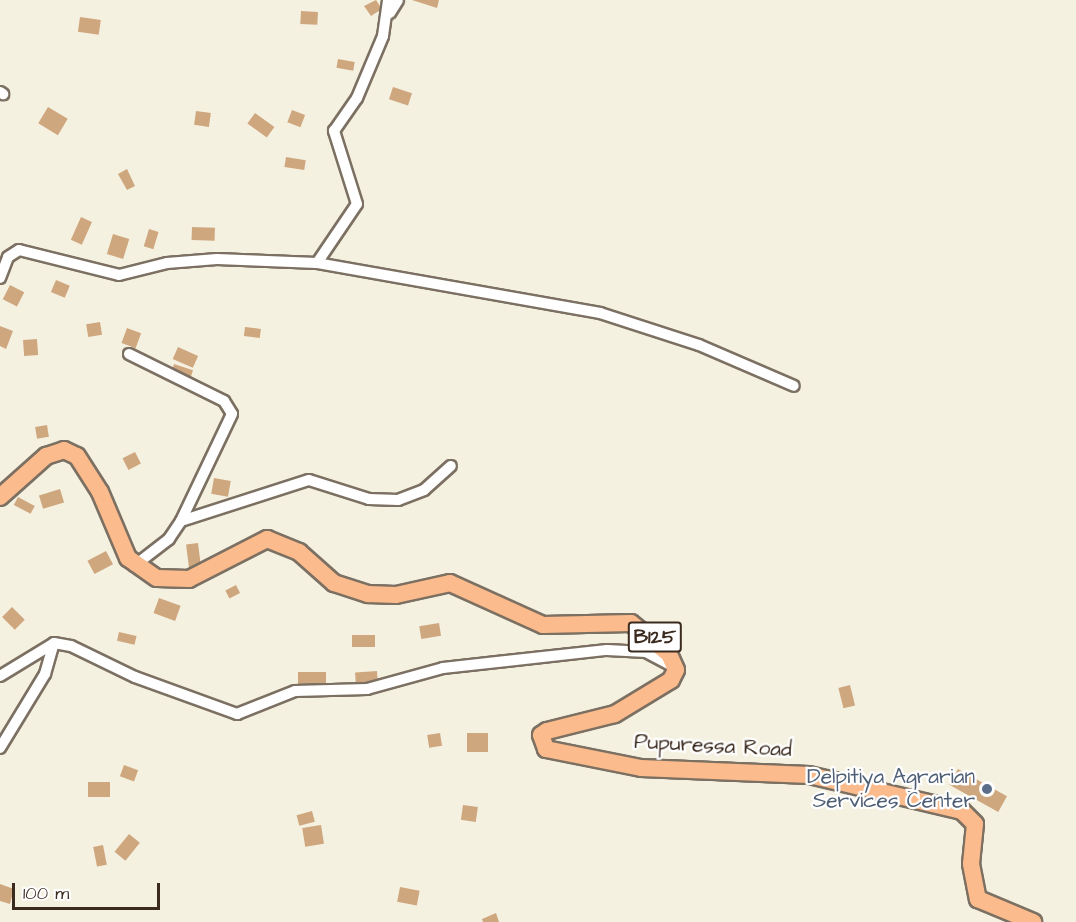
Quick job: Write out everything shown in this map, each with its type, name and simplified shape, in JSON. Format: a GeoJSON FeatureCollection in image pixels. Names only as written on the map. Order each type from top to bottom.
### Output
{"type":"FeatureCollection","features":[{"type":"Feature","properties":{"kind":"main road"},"geometry":{"type":"LineString","coordinates":[[0,497],[46,456],[72,452],[100,492],[134,566]]}},
{"type":"Feature","properties":{"kind":"main road","name":"B125"},"geometry":{"type":"LineString","coordinates":[[134,566],[157,578],[189,579],[267,539],[299,552],[334,583],[368,594],[396,595],[450,583],[543,625],[631,623],[656,638],[676,670]]}},
{"type":"Feature","properties":{"kind":"main road","name":"Pupuressa Road"},"geometry":{"type":"LineString","coordinates":[[676,670],[668,683],[615,714],[547,731],[541,742],[546,749],[641,768],[808,775],[962,811],[975,825],[971,864],[978,899],[1033,922]]}},
{"type":"Feature","properties":{"kind":"street"},"geometry":{"type":"LineString","coordinates":[[388,0],[390,13]]}},
{"type":"Feature","properties":{"kind":"street"},"geometry":{"type":"LineString","coordinates":[[317,263],[357,204],[334,131],[357,98],[390,13],[398,0]]}},
{"type":"Feature","properties":{"kind":"street"},"geometry":{"type":"LineString","coordinates":[[0,278],[8,257],[19,250],[119,275],[167,263],[217,259],[317,263],[600,313],[699,345],[794,386]]}},
{"type":"Feature","properties":{"kind":"street"},"geometry":{"type":"LineString","coordinates":[[129,354],[231,408],[181,520],[168,539],[134,566]]}},
{"type":"Feature","properties":{"kind":"street"},"geometry":{"type":"LineString","coordinates":[[181,520],[309,480],[369,499],[398,500],[424,490],[451,466]]}},
{"type":"Feature","properties":{"kind":"street"},"geometry":{"type":"LineString","coordinates":[[54,643],[237,714],[295,691],[368,689],[443,668],[607,650],[646,652],[676,670]]}},
{"type":"Feature","properties":{"kind":"street"},"geometry":{"type":"LineString","coordinates":[[0,676],[54,643]]}},
{"type":"Feature","properties":{"kind":"street"},"geometry":{"type":"LineString","coordinates":[[0,748],[45,674],[54,643]]}},
{"type":"Feature","properties":{"kind":"building"},"geometry":{"type":"Polygon","coordinates":[[[376,0],[382,9],[371,16],[364,6],[376,0]]]}},
{"type":"Feature","properties":{"kind":"building"},"geometry":{"type":"Polygon","coordinates":[[[412,0],[439,0],[437,8],[412,0]]]}},
{"type":"Feature","properties":{"kind":"building"},"geometry":{"type":"Polygon","coordinates":[[[301,11],[318,12],[317,25],[300,24],[301,11]]]}},
{"type":"Feature","properties":{"kind":"building"},"geometry":{"type":"Polygon","coordinates":[[[80,17],[101,20],[99,35],[78,32],[80,17]]]}},
{"type":"Feature","properties":{"kind":"building"},"geometry":{"type":"Polygon","coordinates":[[[338,59],[355,62],[353,71],[336,68],[338,59]]]}},
{"type":"Feature","properties":{"kind":"building"},"geometry":{"type":"Polygon","coordinates":[[[393,87],[412,93],[408,106],[389,99],[393,87]]]}},
{"type":"Feature","properties":{"kind":"building"},"geometry":{"type":"Polygon","coordinates":[[[48,107],[68,119],[58,135],[38,123],[48,107]]]}},
{"type":"Feature","properties":{"kind":"building"},"geometry":{"type":"Polygon","coordinates":[[[292,110],[305,115],[300,127],[287,122],[292,110]]]}},
{"type":"Feature","properties":{"kind":"building"},"geometry":{"type":"Polygon","coordinates":[[[196,111],[211,113],[209,127],[194,125],[196,111]]]}},
{"type":"Feature","properties":{"kind":"building"},"geometry":{"type":"Polygon","coordinates":[[[255,113],[274,127],[267,138],[247,124],[255,113]]]}},
{"type":"Feature","properties":{"kind":"building"},"geometry":{"type":"Polygon","coordinates":[[[286,157],[306,160],[304,170],[284,167],[286,157]]]}},
{"type":"Feature","properties":{"kind":"building"},"geometry":{"type":"Polygon","coordinates":[[[127,169],[135,186],[127,190],[118,174],[127,169]]]}},
{"type":"Feature","properties":{"kind":"building"},"geometry":{"type":"Polygon","coordinates":[[[81,217],[92,222],[82,245],[71,240],[81,217]]]}},
{"type":"Feature","properties":{"kind":"building"},"geometry":{"type":"Polygon","coordinates":[[[192,227],[215,228],[215,241],[192,240],[192,227]]]}},
{"type":"Feature","properties":{"kind":"building"},"geometry":{"type":"Polygon","coordinates":[[[149,229],[159,232],[153,249],[144,246],[149,229]]]}},
{"type":"Feature","properties":{"kind":"building"},"geometry":{"type":"Polygon","coordinates":[[[113,234],[129,239],[123,259],[107,254],[113,234]]]}},
{"type":"Feature","properties":{"kind":"building"},"geometry":{"type":"Polygon","coordinates":[[[56,280],[70,286],[65,298],[51,292],[56,280]]]}},
{"type":"Feature","properties":{"kind":"building"},"geometry":{"type":"Polygon","coordinates":[[[10,285],[24,292],[17,307],[3,299],[10,285]]]}},
{"type":"Feature","properties":{"kind":"building"},"geometry":{"type":"Polygon","coordinates":[[[100,322],[102,335],[88,337],[86,324],[100,322]]]}},
{"type":"Feature","properties":{"kind":"building"},"geometry":{"type":"Polygon","coordinates":[[[0,326],[13,331],[6,349],[0,346],[0,326]]]}},
{"type":"Feature","properties":{"kind":"building"},"geometry":{"type":"Polygon","coordinates":[[[245,327],[261,329],[260,338],[244,336],[245,327]]]}},
{"type":"Feature","properties":{"kind":"building"},"geometry":{"type":"Polygon","coordinates":[[[127,328],[141,333],[136,348],[122,343],[127,328]]]}},
{"type":"Feature","properties":{"kind":"building"},"geometry":{"type":"Polygon","coordinates":[[[37,339],[38,355],[24,356],[23,340],[37,339]]]}},
{"type":"Feature","properties":{"kind":"building"},"geometry":{"type":"Polygon","coordinates":[[[178,347],[198,356],[193,368],[173,359],[178,347]]]}},
{"type":"Feature","properties":{"kind":"building"},"geometry":{"type":"Polygon","coordinates":[[[174,364],[193,370],[190,379],[171,373],[174,364]]]}},
{"type":"Feature","properties":{"kind":"building"},"geometry":{"type":"Polygon","coordinates":[[[47,425],[49,437],[37,439],[35,427],[47,425]]]}},
{"type":"Feature","properties":{"kind":"building"},"geometry":{"type":"Polygon","coordinates":[[[135,452],[141,464],[128,470],[123,458],[135,452]]]}},
{"type":"Feature","properties":{"kind":"building"},"geometry":{"type":"Polygon","coordinates":[[[214,478],[231,481],[228,497],[211,494],[214,478]]]}},
{"type":"Feature","properties":{"kind":"building"},"geometry":{"type":"Polygon","coordinates":[[[60,489],[64,502],[43,509],[39,495],[60,489]]]}},
{"type":"Feature","properties":{"kind":"building"},"geometry":{"type":"Polygon","coordinates":[[[18,497],[35,506],[31,514],[14,505],[18,497]]]}},
{"type":"Feature","properties":{"kind":"building"},"geometry":{"type":"Polygon","coordinates":[[[198,543],[201,567],[189,568],[186,544],[198,543]]]}},
{"type":"Feature","properties":{"kind":"building"},"geometry":{"type":"Polygon","coordinates":[[[106,551],[113,564],[95,574],[87,561],[106,551]]]}},
{"type":"Feature","properties":{"kind":"building"},"geometry":{"type":"Polygon","coordinates":[[[236,585],[240,593],[229,598],[225,590],[236,585]]]}},
{"type":"Feature","properties":{"kind":"building"},"geometry":{"type":"Polygon","coordinates":[[[159,598],[181,606],[175,621],[154,613],[159,598]]]}},
{"type":"Feature","properties":{"kind":"building"},"geometry":{"type":"Polygon","coordinates":[[[12,607],[25,620],[15,630],[2,617],[12,607]]]}},
{"type":"Feature","properties":{"kind":"building"},"geometry":{"type":"Polygon","coordinates":[[[439,623],[441,636],[421,639],[419,626],[439,623]]]}},
{"type":"Feature","properties":{"kind":"building"},"geometry":{"type":"Polygon","coordinates":[[[119,632],[137,636],[135,645],[117,641],[119,632]]]}},
{"type":"Feature","properties":{"kind":"building"},"geometry":{"type":"Polygon","coordinates":[[[352,635],[375,635],[375,647],[352,647],[352,635]]]}},
{"type":"Feature","properties":{"kind":"building"},"geometry":{"type":"Polygon","coordinates":[[[377,671],[378,686],[356,687],[355,673],[377,671]]]}},
{"type":"Feature","properties":{"kind":"building"},"geometry":{"type":"Polygon","coordinates":[[[298,672],[326,672],[326,687],[298,687],[298,672]]]}},
{"type":"Feature","properties":{"kind":"building"},"geometry":{"type":"Polygon","coordinates":[[[850,685],[855,705],[843,708],[838,688],[850,685]]]}},
{"type":"Feature","properties":{"kind":"building"},"geometry":{"type":"Polygon","coordinates":[[[440,733],[442,746],[429,748],[427,735],[440,733]]]}},
{"type":"Feature","properties":{"kind":"building"},"geometry":{"type":"Polygon","coordinates":[[[467,733],[488,733],[488,752],[467,752],[467,733]]]}},
{"type":"Feature","properties":{"kind":"building"},"geometry":{"type":"Polygon","coordinates":[[[124,765],[138,770],[134,781],[120,776],[124,765]]]}},
{"type":"Feature","properties":{"kind":"building"},"geometry":{"type":"Polygon","coordinates":[[[958,769],[1007,796],[998,812],[949,785],[958,769]]]}},
{"type":"Feature","properties":{"kind":"building"},"geometry":{"type":"Polygon","coordinates":[[[88,782],[110,782],[110,797],[88,797],[88,782]]]}},
{"type":"Feature","properties":{"kind":"building"},"geometry":{"type":"Polygon","coordinates":[[[463,805],[478,807],[476,822],[461,820],[463,805]]]}},
{"type":"Feature","properties":{"kind":"building"},"geometry":{"type":"Polygon","coordinates":[[[312,811],[315,822],[299,826],[297,815],[312,811]]]}},
{"type":"Feature","properties":{"kind":"building"},"geometry":{"type":"Polygon","coordinates":[[[321,825],[324,844],[305,847],[302,828],[321,825]]]}},
{"type":"Feature","properties":{"kind":"building"},"geometry":{"type":"Polygon","coordinates":[[[129,834],[140,843],[125,861],[115,852],[129,834]]]}},
{"type":"Feature","properties":{"kind":"building"},"geometry":{"type":"Polygon","coordinates":[[[103,845],[107,865],[97,867],[93,847],[103,845]]]}},
{"type":"Feature","properties":{"kind":"building"},"geometry":{"type":"Polygon","coordinates":[[[0,884],[14,889],[10,904],[0,901],[0,884]]]}},
{"type":"Feature","properties":{"kind":"building"},"geometry":{"type":"Polygon","coordinates":[[[400,887],[420,891],[417,906],[397,902],[400,887]]]}},
{"type":"Feature","properties":{"kind":"building"},"geometry":{"type":"Polygon","coordinates":[[[496,913],[499,922],[483,922],[482,919],[496,913]]]}},
{"type":"Feature","properties":{"kind":"place","name":"Delpitiya Agrarian Services Center"},"geometry":{"type":"Point","coordinates":[987,789]}}]}
